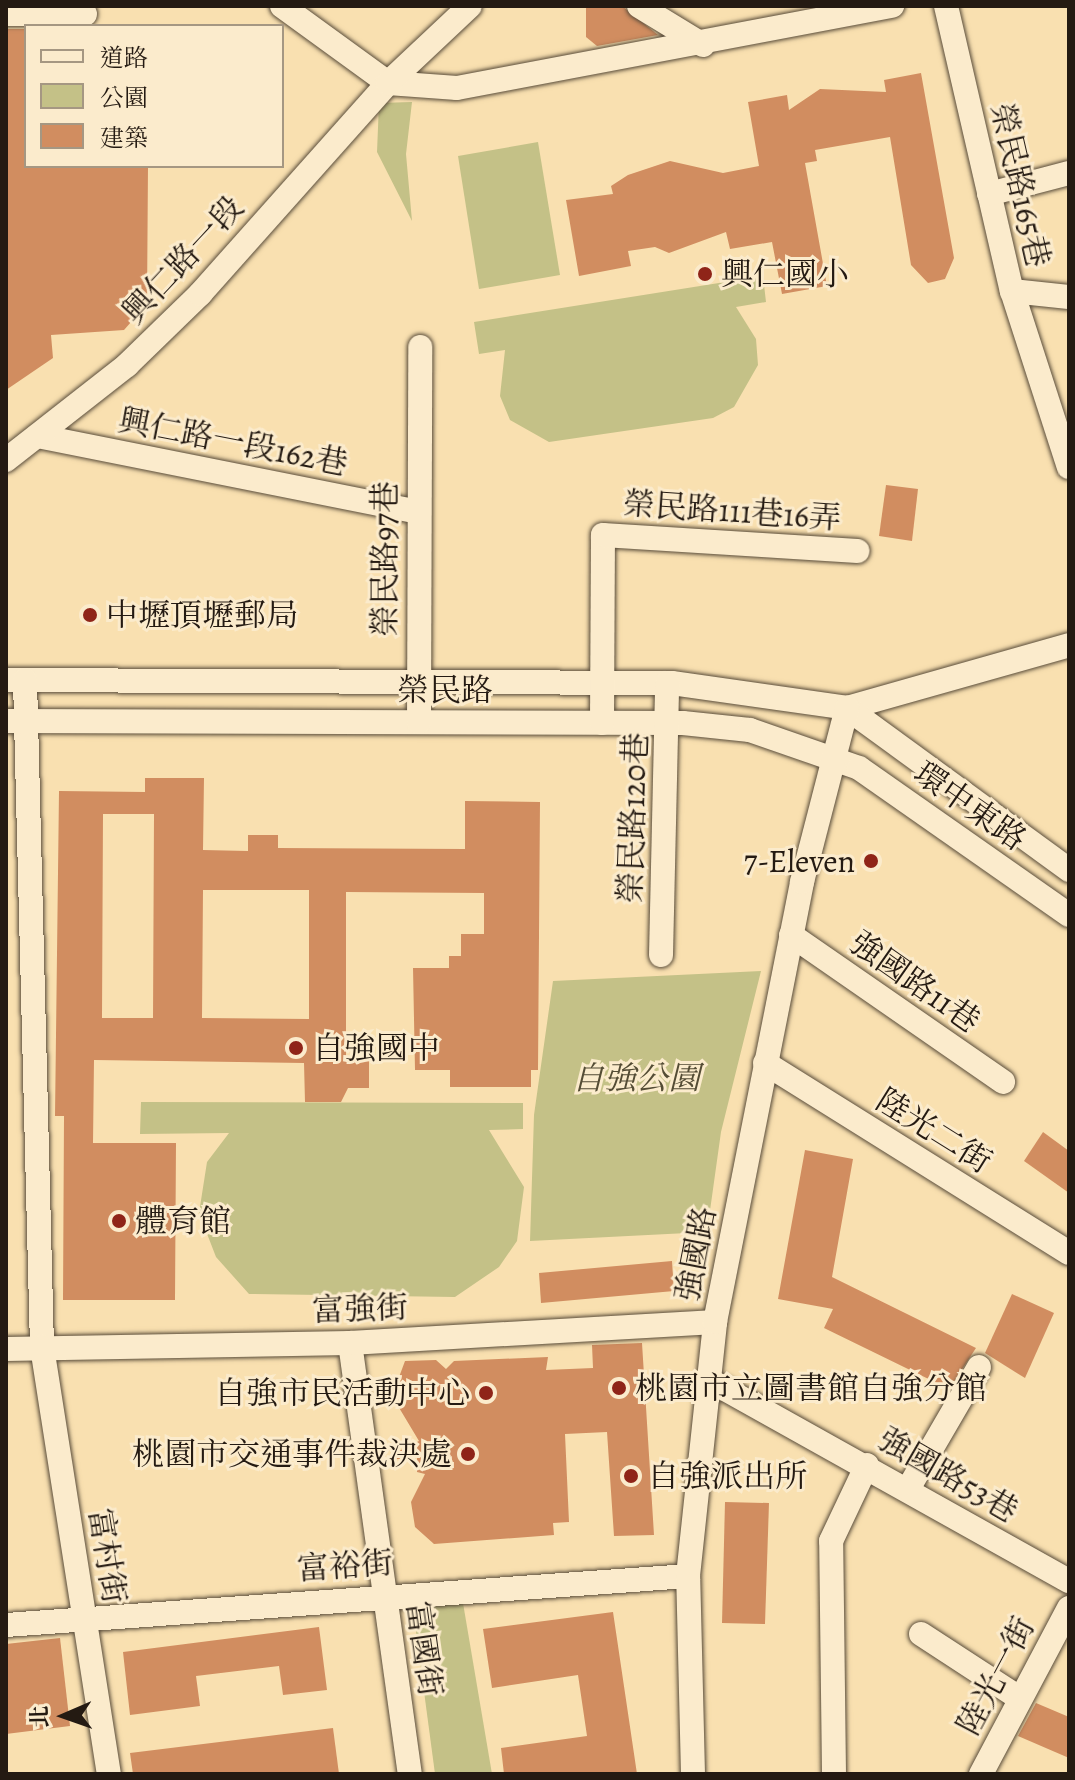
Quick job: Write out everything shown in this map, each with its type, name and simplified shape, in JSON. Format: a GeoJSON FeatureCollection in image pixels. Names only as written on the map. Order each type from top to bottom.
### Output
{"type":"FeatureCollection","features":[{"type":"Feature","properties":{"kind":"street"},"geometry":{"type":"LineString","coordinates":[[282,6],[388,83],[457,88],[703,45],[880,8]]}},
{"type":"Feature","properties":{"kind":"street","name":"興仁路一段"},"geometry":{"type":"LineString","coordinates":[[6,460],[38,436],[200,294],[388,83],[470,6]]}},
{"type":"Feature","properties":{"kind":"street"},"geometry":{"type":"LineString","coordinates":[[639,6],[703,45]]}},
{"type":"Feature","properties":{"kind":"street","name":"榮民路165巷"},"geometry":{"type":"LineString","coordinates":[[946,6],[1012,291],[1067,456]]}},
{"type":"Feature","properties":{"kind":"street"},"geometry":{"type":"LineString","coordinates":[[12,11],[85,14]]}},
{"type":"Feature","properties":{"kind":"street"},"geometry":{"type":"LineString","coordinates":[[989,194],[1069,173]]}},
{"type":"Feature","properties":{"kind":"street"},"geometry":{"type":"LineString","coordinates":[[1012,291],[1069,297]]}},
{"type":"Feature","properties":{"kind":"street","name":"榮民路97巷"},"geometry":{"type":"LineString","coordinates":[[419,722],[415,511],[420,347]]}},
{"type":"Feature","properties":{"kind":"street","name":"興仁路一段162巷"},"geometry":{"type":"LineString","coordinates":[[38,436],[415,511]]}},
{"type":"Feature","properties":{"kind":"street","name":"榮民路111巷16弄"},"geometry":{"type":"LineString","coordinates":[[602,683],[603,535],[857,551]]}},
{"type":"Feature","properties":{"kind":"street","name":"榮民路"},"geometry":{"type":"LineString","coordinates":[[16,680],[667,683],[847,708],[1068,646]]}},
{"type":"Feature","properties":{"kind":"street","name":"富村街"},"geometry":{"type":"LineString","coordinates":[[16,680],[16,834],[42,1347],[109,1774]]}},
{"type":"Feature","properties":{"kind":"street"},"geometry":{"type":"LineString","coordinates":[[602,683],[602,723]]}},
{"type":"Feature","properties":{"kind":"street","name":"榮民路120巷"},"geometry":{"type":"LineString","coordinates":[[661,955],[667,683]]}},
{"type":"Feature","properties":{"kind":"street"},"geometry":{"type":"LineString","coordinates":[[831,754],[847,708]]}},
{"type":"Feature","properties":{"kind":"street","name":"環中東路"},"geometry":{"type":"LineString","coordinates":[[847,708],[1069,870]]}},
{"type":"Feature","properties":{"kind":"street","name":"榮民路"},"geometry":{"type":"LineString","coordinates":[[15,721],[668,723],[750,730],[831,754]]}},
{"type":"Feature","properties":{"kind":"street","name":"環中東路"},"geometry":{"type":"LineString","coordinates":[[831,754],[1069,915]]}},
{"type":"Feature","properties":{"kind":"street","name":"強國路"},"geometry":{"type":"LineString","coordinates":[[693,1774],[688,1576],[715,1322],[791,935],[831,754]]}},
{"type":"Feature","properties":{"kind":"street","name":"強國路11巷"},"geometry":{"type":"LineString","coordinates":[[791,935],[1003,1082]]}},
{"type":"Feature","properties":{"kind":"street","name":"陸光二街"},"geometry":{"type":"LineString","coordinates":[[765,1063],[1069,1253]]}},
{"type":"Feature","properties":{"kind":"street","name":"富強街"},"geometry":{"type":"LineString","coordinates":[[6,1349],[350,1343],[715,1322]]}},
{"type":"Feature","properties":{"kind":"street","name":"富國街"},"geometry":{"type":"LineString","coordinates":[[350,1343],[410,1774]]}},
{"type":"Feature","properties":{"kind":"street"},"geometry":{"type":"LineString","coordinates":[[908,1489],[979,1367]]}},
{"type":"Feature","properties":{"kind":"street","name":"強國路53巷"},"geometry":{"type":"LineString","coordinates":[[709,1380],[867,1465],[1069,1581]]}},
{"type":"Feature","properties":{"kind":"street"},"geometry":{"type":"LineString","coordinates":[[834,1774],[831,1541],[867,1465]]}},
{"type":"Feature","properties":{"kind":"street","name":"富裕街"},"geometry":{"type":"LineString","coordinates":[[6,1625],[383,1595],[688,1576]]}},
{"type":"Feature","properties":{"kind":"street","name":"陸光一街"},"geometry":{"type":"LineString","coordinates":[[981,1774],[1069,1608]]}},
{"type":"Feature","properties":{"kind":"street"},"geometry":{"type":"LineString","coordinates":[[921,1634],[1019,1698]]}},
{"type":"Feature","properties":{"kind":"green space"},"geometry":{"type":"Polygon","coordinates":[[[412,102],[406,154],[412,221],[377,152],[379,103],[412,102]]]}},
{"type":"Feature","properties":{"kind":"green space"},"geometry":{"type":"Polygon","coordinates":[[[538,142],[560,275],[479,289],[458,156],[538,142]]]}},
{"type":"Feature","properties":{"kind":"green space"},"geometry":{"type":"Polygon","coordinates":[[[763,276],[766,302],[736,307],[756,339],[758,365],[734,407],[713,418],[549,442],[510,420],[500,396],[505,350],[479,354],[474,322],[763,276]]]}},
{"type":"Feature","properties":{"kind":"green space","name":"自強公園"},"geometry":{"type":"Polygon","coordinates":[[[761,971],[721,1132],[707,1232],[530,1241],[534,1115],[553,981],[761,971]]]}},
{"type":"Feature","properties":{"kind":"green space"},"geometry":{"type":"Polygon","coordinates":[[[141,1102],[523,1103],[523,1129],[489,1130],[524,1187],[517,1241],[499,1267],[455,1297],[249,1294],[216,1257],[199,1213],[207,1162],[229,1133],[140,1134],[141,1102]]]}},
{"type":"Feature","properties":{"kind":"green space"},"geometry":{"type":"Polygon","coordinates":[[[463,1603],[492,1774],[435,1774],[413,1609],[463,1603]]]}},
{"type":"Feature","properties":{"kind":"building"},"geometry":{"type":"Polygon","coordinates":[[[586,6],[622,6],[658,35],[597,46],[586,37],[586,6]]]}},
{"type":"Feature","properties":{"kind":"building"},"geometry":{"type":"Polygon","coordinates":[[[6,29],[24,29],[24,168],[148,168],[147,304],[124,330],[51,335],[53,358],[6,390],[6,29]]]}},
{"type":"Feature","properties":{"kind":"building"},"geometry":{"type":"Polygon","coordinates":[[[921,73],[954,258],[945,279],[928,283],[911,265],[890,137],[815,150],[817,161],[805,163],[827,286],[782,294],[772,242],[730,249],[726,232],[669,253],[655,247],[628,251],[631,266],[579,276],[566,200],[613,194],[611,186],[628,175],[670,161],[723,173],[759,166],[748,102],[787,95],[789,110],[820,89],[886,92],[884,80],[921,73]]]}},
{"type":"Feature","properties":{"kind":"building"},"geometry":{"type":"Polygon","coordinates":[[[886,485],[918,489],[912,541],[879,536],[886,485]]]}},
{"type":"Feature","properties":{"kind":"building"},"geometry":{"type":"Polygon","coordinates":[[[145,778],[204,778],[203,850],[248,851],[248,835],[278,835],[278,848],[465,849],[465,801],[540,802],[538,1070],[531,1070],[531,1087],[450,1087],[450,1070],[415,1070],[413,968],[449,968],[449,956],[461,956],[461,934],[484,934],[484,893],[346,892],[346,1057],[369,1056],[369,1088],[348,1088],[341,1102],[305,1102],[304,1063],[94,1060],[93,1143],[176,1143],[175,1300],[63,1300],[64,1116],[55,1116],[59,791],[145,792],[145,778]],[[103,814],[102,1018],[153,1018],[154,814],[103,814]],[[203,890],[202,1018],[309,1019],[309,890],[203,890]]]}},
{"type":"Feature","properties":{"kind":"building"},"geometry":{"type":"Polygon","coordinates":[[[1043,1132],[1069,1151],[1069,1193],[1024,1161],[1043,1132]]]}},
{"type":"Feature","properties":{"kind":"building"},"geometry":{"type":"Polygon","coordinates":[[[805,1150],[853,1159],[832,1277],[976,1348],[949,1389],[824,1328],[833,1309],[778,1299],[805,1150]]]}},
{"type":"Feature","properties":{"kind":"building"},"geometry":{"type":"Polygon","coordinates":[[[672,1261],[674,1291],[541,1303],[539,1273],[672,1261]]]}},
{"type":"Feature","properties":{"kind":"building"},"geometry":{"type":"Polygon","coordinates":[[[1012,1294],[1054,1313],[1025,1378],[985,1353],[1012,1294]]]}},
{"type":"Feature","properties":{"kind":"building"},"geometry":{"type":"Polygon","coordinates":[[[642,1343],[654,1535],[614,1536],[607,1432],[565,1434],[569,1522],[553,1523],[554,1535],[434,1544],[415,1527],[411,1502],[425,1474],[417,1472],[417,1458],[381,1460],[419,1441],[392,1396],[405,1361],[436,1360],[446,1369],[454,1361],[548,1357],[546,1370],[593,1368],[592,1345],[642,1343]]]}},
{"type":"Feature","properties":{"kind":"building"},"geometry":{"type":"Polygon","coordinates":[[[725,1502],[769,1503],[765,1624],[722,1623],[725,1502]]]}},
{"type":"Feature","properties":{"kind":"building"},"geometry":{"type":"Polygon","coordinates":[[[613,1612],[637,1774],[504,1774],[501,1748],[587,1736],[578,1675],[492,1688],[483,1629],[613,1612]]]}},
{"type":"Feature","properties":{"kind":"building"},"geometry":{"type":"Polygon","coordinates":[[[319,1627],[327,1690],[283,1695],[279,1666],[196,1676],[200,1706],[130,1715],[123,1652],[319,1627]]]}},
{"type":"Feature","properties":{"kind":"building"},"geometry":{"type":"Polygon","coordinates":[[[60,1638],[70,1726],[6,1734],[6,1644],[60,1638]]]}},
{"type":"Feature","properties":{"kind":"building"},"geometry":{"type":"Polygon","coordinates":[[[1036,1703],[1069,1717],[1069,1758],[1018,1736],[1036,1703]]]}},
{"type":"Feature","properties":{"kind":"building"},"geometry":{"type":"Polygon","coordinates":[[[333,1728],[339,1774],[133,1774],[130,1753],[333,1728]]]}},
{"type":"Feature","properties":{"kind":"place","name":"興仁國小"},"geometry":{"type":"Point","coordinates":[705,274]}},
{"type":"Feature","properties":{"kind":"place","name":"中壢頂壢郵局"},"geometry":{"type":"Point","coordinates":[90,615]}},
{"type":"Feature","properties":{"kind":"place","name":"7-Eleven"},"geometry":{"type":"Point","coordinates":[871,861]}},
{"type":"Feature","properties":{"kind":"place","name":"自強國中"},"geometry":{"type":"Point","coordinates":[296,1048]}},
{"type":"Feature","properties":{"kind":"place","name":"體育館"},"geometry":{"type":"Point","coordinates":[119,1221]}},
{"type":"Feature","properties":{"kind":"place","name":"桃園市立圖書館自強分館"},"geometry":{"type":"Point","coordinates":[619,1388]}},
{"type":"Feature","properties":{"kind":"place","name":"自強市民活動中心"},"geometry":{"type":"Point","coordinates":[486,1393]}},
{"type":"Feature","properties":{"kind":"place","name":"桃園市交通事件裁決處"},"geometry":{"type":"Point","coordinates":[468,1454]}},
{"type":"Feature","properties":{"kind":"place","name":"自強派出所"},"geometry":{"type":"Point","coordinates":[631,1476]}}]}
